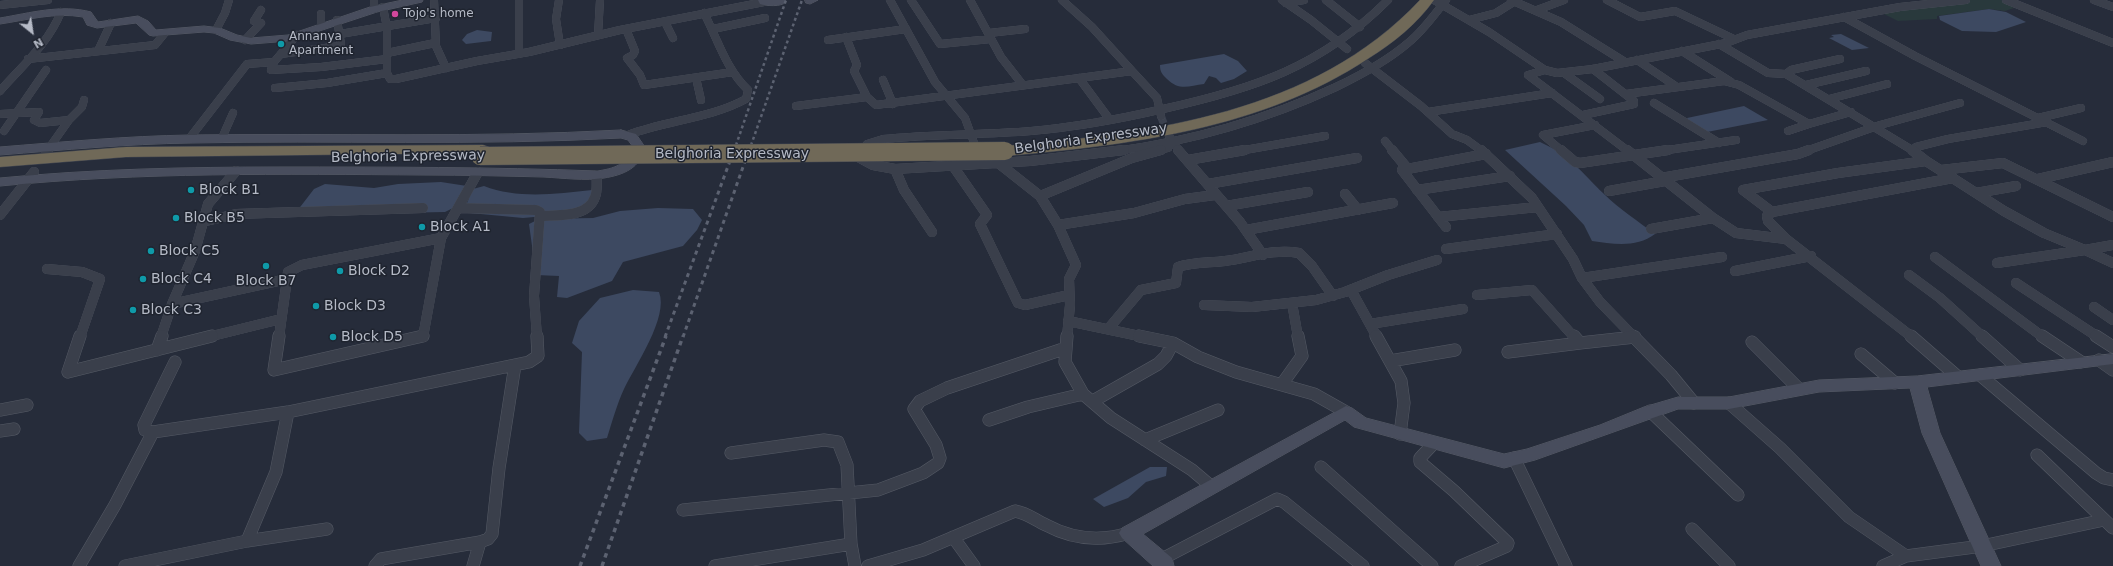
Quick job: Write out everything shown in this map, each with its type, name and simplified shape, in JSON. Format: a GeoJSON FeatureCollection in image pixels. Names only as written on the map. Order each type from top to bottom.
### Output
{"type":"FeatureCollection","features":[{"type":"Feature","properties":{"kind":"highway","name":"Belghoria Expressway"},"geometry":{"type":"LineString","coordinates":[[1003,153],[1057,139],[1115,130],[1180,117],[1254,96],[1329,65],[1352,52],[1380,32],[1412,0]]}},
{"type":"Feature","properties":{"kind":"highway","name":"Belghoria Expressway"},"geometry":{"type":"LineString","coordinates":[[0,170],[116,161],[480,159],[1003,153],[1064,146],[1156,132],[1190,125],[1266,103],[1323,79],[1369,53],[1398,30],[1427,0]]}},
{"type":"Feature","properties":{"kind":"highway","name":"Belghoria Expressway"},"geometry":{"type":"LineString","coordinates":[[0,162],[94,154],[171,151],[480,159]]}},
{"type":"Feature","properties":{"kind":"street"},"geometry":{"type":"LineString","coordinates":[[0,5],[48,0]]}},
{"type":"Feature","properties":{"kind":"street"},"geometry":{"type":"LineString","coordinates":[[216,30],[225,13],[229,0]]}},
{"type":"Feature","properties":{"kind":"street"},"geometry":{"type":"LineString","coordinates":[[0,21],[61,12],[87,14],[91,23],[97,25],[138,19],[153,33],[164,34],[204,29],[216,30],[234,38],[245,40],[289,38],[377,5],[418,0]]}},
{"type":"Feature","properties":{"kind":"street"},"geometry":{"type":"LineString","coordinates":[[434,0],[436,18],[435,43],[446,68]]}},
{"type":"Feature","properties":{"kind":"street"},"geometry":{"type":"LineString","coordinates":[[519,0],[519,54]]}},
{"type":"Feature","properties":{"kind":"street"},"geometry":{"type":"LineString","coordinates":[[560,0],[556,19],[560,45]]}},
{"type":"Feature","properties":{"kind":"street"},"geometry":{"type":"LineString","coordinates":[[598,35],[600,0]]}},
{"type":"Feature","properties":{"kind":"street"},"geometry":{"type":"LineString","coordinates":[[890,0],[935,82],[947,94],[965,118],[979,155],[988,160],[1003,153]]}},
{"type":"Feature","properties":{"kind":"street"},"geometry":{"type":"LineString","coordinates":[[911,0],[940,44],[1025,29]]}},
{"type":"Feature","properties":{"kind":"street"},"geometry":{"type":"LineString","coordinates":[[970,0],[1001,57],[1022,84]]}},
{"type":"Feature","properties":{"kind":"street"},"geometry":{"type":"LineString","coordinates":[[1062,0],[1092,28],[1152,91],[1161,113]]}},
{"type":"Feature","properties":{"kind":"street"},"geometry":{"type":"LineString","coordinates":[[1284,1],[1304,0]]}},
{"type":"Feature","properties":{"kind":"street"},"geometry":{"type":"LineString","coordinates":[[1326,0],[1360,27]]}},
{"type":"Feature","properties":{"kind":"street"},"geometry":{"type":"LineString","coordinates":[[1388,0],[1360,27],[1339,43],[1319,55],[1267,80],[1232,93],[1161,113],[1051,129],[883,139],[867,144],[862,148],[860,158],[865,162],[885,168],[896,169],[953,166],[1003,153],[1089,156],[1225,129],[1272,115],[1323,94],[1369,65],[1409,43],[1444,2]]}},
{"type":"Feature","properties":{"kind":"street"},"geometry":{"type":"LineString","coordinates":[[1434,0],[1444,2],[1544,70],[1564,73],[1593,69],[1719,44],[1734,39],[1844,17],[1900,7],[1966,0]]}},
{"type":"Feature","properties":{"kind":"street"},"geometry":{"type":"LineString","coordinates":[[1538,10],[1557,4],[1564,0]]}},
{"type":"Feature","properties":{"kind":"street"},"geometry":{"type":"LineString","coordinates":[[1607,0],[1640,17],[1675,12],[1734,39]]}},
{"type":"Feature","properties":{"kind":"street"},"geometry":{"type":"LineString","coordinates":[[2006,0],[2113,43]]}},
{"type":"Feature","properties":{"kind":"street"},"geometry":{"type":"LineString","coordinates":[[2094,0],[2113,7]]}},
{"type":"Feature","properties":{"kind":"street"},"geometry":{"type":"LineString","coordinates":[[377,5],[386,26],[387,74],[390,79],[396,79],[763,1],[781,2]]}},
{"type":"Feature","properties":{"kind":"street"},"geometry":{"type":"LineString","coordinates":[[1284,1],[1311,20],[1347,49]]}},
{"type":"Feature","properties":{"kind":"street"},"geometry":{"type":"LineString","coordinates":[[1469,20],[1496,13],[1513,1],[1538,10],[1561,22],[1625,62]]}},
{"type":"Feature","properties":{"kind":"street"},"geometry":{"type":"LineString","coordinates":[[1889,1],[1900,7]]}},
{"type":"Feature","properties":{"kind":"street"},"geometry":{"type":"LineString","coordinates":[[245,40],[261,23],[254,21],[261,10]]}},
{"type":"Feature","properties":{"kind":"street"},"geometry":{"type":"LineString","coordinates":[[0,91],[53,28],[61,12]]}},
{"type":"Feature","properties":{"kind":"street"},"geometry":{"type":"LineString","coordinates":[[0,151],[49,150],[189,138],[549,138],[628,135],[641,129],[716,114],[734,106],[746,98],[748,90],[739,83],[704,13]]}},
{"type":"Feature","properties":{"kind":"street"},"geometry":{"type":"LineString","coordinates":[[321,14],[321,26]]}},
{"type":"Feature","properties":{"kind":"street"},"geometry":{"type":"LineString","coordinates":[[1844,17],[1915,56],[2083,141]]}},
{"type":"Feature","properties":{"kind":"street"},"geometry":{"type":"LineString","coordinates":[[340,34],[436,18]]}},
{"type":"Feature","properties":{"kind":"street"},"geometry":{"type":"LineString","coordinates":[[713,29],[765,18]]}},
{"type":"Feature","properties":{"kind":"street"},"geometry":{"type":"LineString","coordinates":[[281,54],[335,47],[340,44],[340,34],[337,20]]}},
{"type":"Feature","properties":{"kind":"street"},"geometry":{"type":"LineString","coordinates":[[665,22],[673,38]]}},
{"type":"Feature","properties":{"kind":"street"},"geometry":{"type":"LineString","coordinates":[[98,51],[111,23]]}},
{"type":"Feature","properties":{"kind":"street"},"geometry":{"type":"LineString","coordinates":[[626,29],[635,51],[633,55],[626,58],[640,75],[644,85],[733,72]]}},
{"type":"Feature","properties":{"kind":"street"},"geometry":{"type":"LineString","coordinates":[[828,40],[906,29]]}},
{"type":"Feature","properties":{"kind":"street"},"geometry":{"type":"LineString","coordinates":[[28,59],[155,45],[164,34]]}},
{"type":"Feature","properties":{"kind":"street"},"geometry":{"type":"LineString","coordinates":[[297,35],[274,62],[271,70],[321,67],[387,56],[435,43]]}},
{"type":"Feature","properties":{"kind":"street"},"geometry":{"type":"LineString","coordinates":[[846,37],[857,64],[854,71],[866,96],[876,105],[893,104],[947,94],[1022,84],[1132,71]]}},
{"type":"Feature","properties":{"kind":"street"},"geometry":{"type":"LineString","coordinates":[[1719,44],[1768,73],[1786,74],[1806,85],[1877,127],[1976,193],[2044,233],[2113,263]]}},
{"type":"Feature","properties":{"kind":"street"},"geometry":{"type":"LineString","coordinates":[[1682,51],[1730,82],[1809,124]]}},
{"type":"Feature","properties":{"kind":"street"},"geometry":{"type":"LineString","coordinates":[[1786,74],[1791,70],[1840,59]]}},
{"type":"Feature","properties":{"kind":"street"},"geometry":{"type":"LineString","coordinates":[[1637,60],[1677,87]]}},
{"type":"Feature","properties":{"kind":"street"},"geometry":{"type":"LineString","coordinates":[[189,138],[248,64],[274,62]]}},
{"type":"Feature","properties":{"kind":"street"},"geometry":{"type":"LineString","coordinates":[[1369,65],[1428,112],[1452,134],[1467,140],[1486,154],[1510,176],[1538,207],[1557,234],[1582,278],[1600,302],[1672,375],[1694,403]]}},
{"type":"Feature","properties":{"kind":"street"},"geometry":{"type":"LineString","coordinates":[[1583,115],[1634,104],[1634,101],[1626,94],[1593,69]]}},
{"type":"Feature","properties":{"kind":"street"},"geometry":{"type":"LineString","coordinates":[[4,131],[46,70]]}},
{"type":"Feature","properties":{"kind":"street"},"geometry":{"type":"LineString","coordinates":[[1544,70],[1528,75],[1583,115],[1713,218],[1736,233],[1786,239]]}},
{"type":"Feature","properties":{"kind":"street"},"geometry":{"type":"LineString","coordinates":[[1806,85],[1866,72]]}},
{"type":"Feature","properties":{"kind":"street"},"geometry":{"type":"LineString","coordinates":[[1564,73],[1600,99]]}},
{"type":"Feature","properties":{"kind":"street"},"geometry":{"type":"LineString","coordinates":[[275,88],[327,83],[387,74]]}},
{"type":"Feature","properties":{"kind":"street"},"geometry":{"type":"LineString","coordinates":[[696,78],[701,100]]}},
{"type":"Feature","properties":{"kind":"street"},"geometry":{"type":"LineString","coordinates":[[1079,78],[1110,120]]}},
{"type":"Feature","properties":{"kind":"street"},"geometry":{"type":"LineString","coordinates":[[883,80],[893,104]]}},
{"type":"Feature","properties":{"kind":"street"},"geometry":{"type":"LineString","coordinates":[[1626,94],[1730,82]]}},
{"type":"Feature","properties":{"kind":"street"},"geometry":{"type":"LineString","coordinates":[[1829,99],[1886,84]]}},
{"type":"Feature","properties":{"kind":"street"},"geometry":{"type":"LineString","coordinates":[[1428,112],[1552,93]]}},
{"type":"Feature","properties":{"kind":"street"},"geometry":{"type":"LineString","coordinates":[[796,106],[821,104],[866,96]]}},
{"type":"Feature","properties":{"kind":"street"},"geometry":{"type":"LineString","coordinates":[[49,150],[69,120],[82,107],[84,100]]}},
{"type":"Feature","properties":{"kind":"street"},"geometry":{"type":"LineString","coordinates":[[1654,103],[1719,143]]}},
{"type":"Feature","properties":{"kind":"street"},"geometry":{"type":"LineString","coordinates":[[1609,191],[1663,179],[1798,154],[1877,127],[1960,103]]}},
{"type":"Feature","properties":{"kind":"street"},"geometry":{"type":"LineString","coordinates":[[2038,118],[2082,108]]}},
{"type":"Feature","properties":{"kind":"street"},"geometry":{"type":"LineString","coordinates":[[0,114],[39,112],[34,120],[40,123],[69,120]]}},
{"type":"Feature","properties":{"kind":"street"},"geometry":{"type":"LineString","coordinates":[[1788,130],[1851,112]]}},
{"type":"Feature","properties":{"kind":"street"},"geometry":{"type":"LineString","coordinates":[[222,138],[233,114]]}},
{"type":"Feature","properties":{"kind":"street"},"geometry":{"type":"LineString","coordinates":[[1912,150],[1916,147],[1948,139],[2047,122]]}},
{"type":"Feature","properties":{"kind":"street"},"geometry":{"type":"LineString","coordinates":[[1595,125],[1543,135],[1577,163],[1736,140]]}},
{"type":"Feature","properties":{"kind":"street"},"geometry":{"type":"LineString","coordinates":[[0,182],[32,176],[236,171],[480,159],[596,175],[614,172],[634,160],[637,156],[639,147],[635,139],[628,135]]}},
{"type":"Feature","properties":{"kind":"street"},"geometry":{"type":"LineString","coordinates":[[1188,160],[1325,136]]}},
{"type":"Feature","properties":{"kind":"street"},"geometry":{"type":"LineString","coordinates":[[1172,140],[1246,230],[1263,254]]}},
{"type":"Feature","properties":{"kind":"street"},"geometry":{"type":"LineString","coordinates":[[1040,196],[1172,140]]}},
{"type":"Feature","properties":{"kind":"street"},"geometry":{"type":"LineString","coordinates":[[1384,142],[1407,168]]}},
{"type":"Feature","properties":{"kind":"street"},"geometry":{"type":"LineString","coordinates":[[1003,153],[1040,196],[1058,224],[1076,265],[1069,279],[1070,296],[1065,362],[1072,377],[1083,394],[1111,418],[1192,470],[1212,487]]}},
{"type":"Feature","properties":{"kind":"street"},"geometry":{"type":"LineString","coordinates":[[1446,227],[1402,171],[1403,169],[1486,154]]}},
{"type":"Feature","properties":{"kind":"street"},"geometry":{"type":"LineString","coordinates":[[1208,184],[1357,158]]}},
{"type":"Feature","properties":{"kind":"street"},"geometry":{"type":"LineString","coordinates":[[441,238],[302,265],[288,272],[274,370],[423,337],[441,238],[447,224],[458,208],[480,159]]}},
{"type":"Feature","properties":{"kind":"street"},"geometry":{"type":"LineString","coordinates":[[1772,212],[1743,190],[1838,173],[1926,161]]}},
{"type":"Feature","properties":{"kind":"street"},"geometry":{"type":"LineString","coordinates":[[2038,179],[2113,162]]}},
{"type":"Feature","properties":{"kind":"street"},"geometry":{"type":"LineString","coordinates":[[1942,170],[2001,163],[2038,179],[2113,217]]}},
{"type":"Feature","properties":{"kind":"street"},"geometry":{"type":"LineString","coordinates":[[953,166],[987,215],[980,224],[1018,303],[1025,305],[1070,296]]}},
{"type":"Feature","properties":{"kind":"street"},"geometry":{"type":"LineString","coordinates":[[896,169],[904,190],[932,232]]}},
{"type":"Feature","properties":{"kind":"street"},"geometry":{"type":"LineString","coordinates":[[158,350],[172,304],[196,251],[202,222],[208,204],[236,171]]}},
{"type":"Feature","properties":{"kind":"street"},"geometry":{"type":"LineString","coordinates":[[540,216],[565,215],[582,211],[595,198],[596,175]]}},
{"type":"Feature","properties":{"kind":"street"},"geometry":{"type":"LineString","coordinates":[[0,215],[32,176]]}},
{"type":"Feature","properties":{"kind":"street"},"geometry":{"type":"LineString","coordinates":[[1417,190],[1510,176]]}},
{"type":"Feature","properties":{"kind":"street"},"geometry":{"type":"LineString","coordinates":[[1953,178],[1772,212],[1767,216],[1768,221],[1786,239],[1811,256],[1930,351],[1958,377]]}},
{"type":"Feature","properties":{"kind":"street"},"geometry":{"type":"LineString","coordinates":[[1976,193],[2016,186]]}},
{"type":"Feature","properties":{"kind":"street"},"geometry":{"type":"LineString","coordinates":[[1226,206],[1308,192]]}},
{"type":"Feature","properties":{"kind":"street"},"geometry":{"type":"LineString","coordinates":[[1058,224],[1134,213],[1216,194]]}},
{"type":"Feature","properties":{"kind":"street"},"geometry":{"type":"LineString","coordinates":[[1345,194],[1358,210]]}},
{"type":"Feature","properties":{"kind":"street"},"geometry":{"type":"LineString","coordinates":[[1246,230],[1393,203]]}},
{"type":"Feature","properties":{"kind":"street"},"geometry":{"type":"LineString","coordinates":[[1438,217],[1538,207]]}},
{"type":"Feature","properties":{"kind":"street"},"geometry":{"type":"LineString","coordinates":[[202,222],[236,214],[302,214],[423,208]]}},
{"type":"Feature","properties":{"kind":"street"},"geometry":{"type":"LineString","coordinates":[[175,362],[144,425],[145,430],[153,432],[288,412],[530,362],[538,356],[534,296],[540,212],[536,210],[458,208]]}},
{"type":"Feature","properties":{"kind":"street"},"geometry":{"type":"LineString","coordinates":[[1651,229],[1713,218]]}},
{"type":"Feature","properties":{"kind":"street"},"geometry":{"type":"LineString","coordinates":[[1446,250],[1557,234]]}},
{"type":"Feature","properties":{"kind":"street"},"geometry":{"type":"LineString","coordinates":[[1997,263],[2113,245]]}},
{"type":"Feature","properties":{"kind":"street"},"geometry":{"type":"LineString","coordinates":[[1109,328],[1142,290],[1177,282],[1178,266],[1292,251],[1302,255],[1333,296]]}},
{"type":"Feature","properties":{"kind":"street"},"geometry":{"type":"LineString","coordinates":[[1734,271],[1811,256]]}},
{"type":"Feature","properties":{"kind":"street"},"geometry":{"type":"LineString","coordinates":[[1582,278],[1722,257]]}},
{"type":"Feature","properties":{"kind":"street"},"geometry":{"type":"LineString","coordinates":[[1935,257],[2033,330],[2081,362]]}},
{"type":"Feature","properties":{"kind":"street"},"geometry":{"type":"LineString","coordinates":[[1204,305],[1239,308],[1292,303],[1333,296],[1437,260]]}},
{"type":"Feature","properties":{"kind":"street"},"geometry":{"type":"LineString","coordinates":[[47,270],[82,272],[97,275],[100,279],[68,372],[223,332],[281,319]]}},
{"type":"Feature","properties":{"kind":"street"},"geometry":{"type":"LineString","coordinates":[[1909,275],[1945,302],[1976,332],[2020,370]]}},
{"type":"Feature","properties":{"kind":"street"},"geometry":{"type":"LineString","coordinates":[[172,304],[287,279]]}},
{"type":"Feature","properties":{"kind":"street"},"geometry":{"type":"LineString","coordinates":[[2016,283],[2113,347]]}},
{"type":"Feature","properties":{"kind":"street"},"geometry":{"type":"LineString","coordinates":[[1351,290],[1401,381],[1403,394],[1400,434]]}},
{"type":"Feature","properties":{"kind":"street"},"geometry":{"type":"LineString","coordinates":[[1477,295],[1532,290],[1580,343]]}},
{"type":"Feature","properties":{"kind":"street"},"geometry":{"type":"LineString","coordinates":[[1282,384],[1302,356],[1292,303]]}},
{"type":"Feature","properties":{"kind":"street"},"geometry":{"type":"LineString","coordinates":[[2094,307],[2113,320]]}},
{"type":"Feature","properties":{"kind":"street"},"geometry":{"type":"LineString","coordinates":[[1370,324],[1463,309]]}},
{"type":"Feature","properties":{"kind":"street"},"geometry":{"type":"LineString","coordinates":[[1068,321],[1109,328],[1173,343],[1204,360],[1236,372],[1314,394],[1346,412],[1360,423],[1504,461],[1606,429],[1650,411],[1678,403],[1729,403],[1819,386],[1917,382],[2081,362],[2108,363]]}},
{"type":"Feature","properties":{"kind":"street"},"geometry":{"type":"LineString","coordinates":[[1508,352],[1635,337]]}},
{"type":"Feature","properties":{"kind":"street"},"geometry":{"type":"LineString","coordinates":[[1752,342],[1799,389]]}},
{"type":"Feature","properties":{"kind":"street"},"geometry":{"type":"LineString","coordinates":[[1093,401],[1113,388],[1158,364],[1166,356],[1173,343]]}},
{"type":"Feature","properties":{"kind":"street"},"geometry":{"type":"LineString","coordinates":[[683,510],[878,490],[892,486],[933,468],[939,463],[940,456],[927,431],[916,417],[914,409],[920,401],[947,388],[1066,348]]}},
{"type":"Feature","properties":{"kind":"street"},"geometry":{"type":"LineString","coordinates":[[1390,361],[1455,350]]}},
{"type":"Feature","properties":{"kind":"street"},"geometry":{"type":"LineString","coordinates":[[1861,354],[1895,383]]}},
{"type":"Feature","properties":{"kind":"street"},"geometry":{"type":"LineString","coordinates":[[375,566],[381,559],[480,542],[488,539],[492,534],[499,468],[515,365]]}},
{"type":"Feature","properties":{"kind":"street"},"geometry":{"type":"LineString","coordinates":[[1980,375],[2096,473],[2104,478],[2113,480]]}},
{"type":"Feature","properties":{"kind":"street"},"geometry":{"type":"LineString","coordinates":[[1917,382],[1931,433],[1991,566]]}},
{"type":"Feature","properties":{"kind":"street"},"geometry":{"type":"LineString","coordinates":[[989,420],[1028,407],[1083,394]]}},
{"type":"Feature","properties":{"kind":"street"},"geometry":{"type":"LineString","coordinates":[[1729,403],[1792,459],[1849,517],[1906,556]]}},
{"type":"Feature","properties":{"kind":"street"},"geometry":{"type":"LineString","coordinates":[[0,410],[27,405]]}},
{"type":"Feature","properties":{"kind":"street"},"geometry":{"type":"LineString","coordinates":[[1145,440],[1218,410]]}},
{"type":"Feature","properties":{"kind":"street"},"geometry":{"type":"LineString","coordinates":[[1650,411],[1738,495]]}},
{"type":"Feature","properties":{"kind":"street"},"geometry":{"type":"LineString","coordinates":[[247,540],[276,472],[288,412]]}},
{"type":"Feature","properties":{"kind":"street"},"geometry":{"type":"LineString","coordinates":[[868,566],[923,550],[1015,511],[1048,527],[1079,537],[1104,540],[1115,539],[1129,533],[1346,412]]}},
{"type":"Feature","properties":{"kind":"street"},"geometry":{"type":"LineString","coordinates":[[0,431],[14,429]]}},
{"type":"Feature","properties":{"kind":"street"},"geometry":{"type":"LineString","coordinates":[[79,566],[115,505],[153,432]]}},
{"type":"Feature","properties":{"kind":"street"},"geometry":{"type":"LineString","coordinates":[[731,453],[824,440],[838,442],[847,465],[851,544],[855,566]]}},
{"type":"Feature","properties":{"kind":"street"},"geometry":{"type":"LineString","coordinates":[[1434,443],[1420,458],[1420,462],[1454,491],[1508,543],[1507,546],[1471,564]]}},
{"type":"Feature","properties":{"kind":"street"},"geometry":{"type":"LineString","coordinates":[[2037,455],[2109,524]]}},
{"type":"Feature","properties":{"kind":"street"},"geometry":{"type":"LineString","coordinates":[[1514,458],[1566,566]]}},
{"type":"Feature","properties":{"kind":"street"},"geometry":{"type":"LineString","coordinates":[[1321,468],[1432,566]]}},
{"type":"Feature","properties":{"kind":"street"},"geometry":{"type":"LineString","coordinates":[[1129,533],[1164,564],[1277,499],[1284,502],[1362,566]]}},
{"type":"Feature","properties":{"kind":"street"},"geometry":{"type":"LineString","coordinates":[[1883,566],[1906,556],[1982,546],[2109,524]]}},
{"type":"Feature","properties":{"kind":"street"},"geometry":{"type":"LineString","coordinates":[[125,566],[160,563],[247,540],[327,529]]}},
{"type":"Feature","properties":{"kind":"street"},"geometry":{"type":"LineString","coordinates":[[1692,530],[1729,566]]}},
{"type":"Feature","properties":{"kind":"street"},"geometry":{"type":"LineString","coordinates":[[953,537],[974,566]]}},
{"type":"Feature","properties":{"kind":"street"},"geometry":{"type":"LineString","coordinates":[[473,566],[480,542]]}},
{"type":"Feature","properties":{"kind":"street"},"geometry":{"type":"LineString","coordinates":[[715,566],[851,544]]}},
{"type":"Feature","properties":{"kind":"shaded area"},"geometry":{"type":"Polygon","coordinates":[[[1970,0],[2001,0],[2014,8],[2005,11],[1989,9],[1937,16],[1937,19],[1898,21],[1880,12],[1970,0]]]}},
{"type":"Feature","properties":{"kind":"water"},"geometry":{"type":"Polygon","coordinates":[[[1989,9],[2006,12],[2026,22],[1996,32],[1962,31],[1940,20],[1939,16],[1989,9]]]}},
{"type":"Feature","properties":{"kind":"water"},"geometry":{"type":"Polygon","coordinates":[[[477,30],[492,32],[491,41],[466,44],[462,40],[467,34],[477,30]]]}},
{"type":"Feature","properties":{"kind":"water"},"geometry":{"type":"Polygon","coordinates":[[[1841,34],[1869,48],[1852,50],[1829,38],[1834,37],[1831,35],[1841,34]]]}},
{"type":"Feature","properties":{"kind":"water"},"geometry":{"type":"Polygon","coordinates":[[[1224,54],[1238,61],[1247,71],[1234,79],[1221,83],[1216,78],[1209,76],[1204,84],[1184,87],[1171,83],[1160,69],[1160,65],[1224,54]]]}},
{"type":"Feature","properties":{"kind":"water"},"geometry":{"type":"Polygon","coordinates":[[[1744,106],[1768,120],[1707,132],[1689,122],[1687,118],[1744,106]]]}},
{"type":"Feature","properties":{"kind":"water"},"geometry":{"type":"Polygon","coordinates":[[[1540,142],[1551,147],[1568,159],[1622,210],[1655,234],[1641,241],[1625,244],[1592,241],[1584,225],[1566,206],[1505,150],[1540,142]]]}},
{"type":"Feature","properties":{"kind":"water"},"geometry":{"type":"Polygon","coordinates":[[[441,182],[467,186],[457,206],[445,212],[294,215],[314,189],[325,184],[374,188],[398,184],[441,182]]]}},
{"type":"Feature","properties":{"kind":"water"},"geometry":{"type":"Polygon","coordinates":[[[484,186],[510,193],[551,194],[592,190],[599,195],[597,202],[557,215],[523,218],[470,213],[464,210],[473,189],[484,186]]]}},
{"type":"Feature","properties":{"kind":"water"},"geometry":{"type":"Polygon","coordinates":[[[658,208],[693,209],[702,220],[697,230],[683,246],[623,262],[612,281],[567,298],[557,297],[559,276],[536,275],[529,224],[539,219],[593,218],[620,211],[658,208]]]}},
{"type":"Feature","properties":{"kind":"water"},"geometry":{"type":"Polygon","coordinates":[[[633,290],[659,292],[661,302],[655,328],[643,355],[621,395],[607,438],[587,441],[579,433],[582,352],[572,343],[579,321],[600,298],[633,290]]]}},
{"type":"Feature","properties":{"kind":"water"},"geometry":{"type":"Polygon","coordinates":[[[1150,467],[1167,467],[1166,476],[1146,482],[1128,498],[1104,507],[1093,499],[1150,467]]]}},
{"type":"Feature","properties":{"kind":"tunnel"},"geometry":{"type":"LineString","coordinates":[[1161,116],[1167,133]]}},
{"type":"Feature","properties":{"kind":"railway"},"geometry":{"type":"LineString","coordinates":[[734,151],[786,0]]}},
{"type":"Feature","properties":{"kind":"railway"},"geometry":{"type":"LineString","coordinates":[[749,151],[802,0]]}},
{"type":"Feature","properties":{"kind":"railway"},"geometry":{"type":"LineString","coordinates":[[665,337],[734,150]]}},
{"type":"Feature","properties":{"kind":"railway"},"geometry":{"type":"LineString","coordinates":[[683,337],[749,150]]}},
{"type":"Feature","properties":{"kind":"railway"},"geometry":{"type":"LineString","coordinates":[[580,566],[666,336]]}},
{"type":"Feature","properties":{"kind":"railway"},"geometry":{"type":"LineString","coordinates":[[602,566],[683,336]]}},
{"type":"Feature","properties":{"kind":"place","name":"Tojo's home"},"geometry":{"type":"Point","coordinates":[395,14]}},
{"type":"Feature","properties":{"kind":"place","name":"Annanya Apartment"},"geometry":{"type":"Point","coordinates":[281,44]}},
{"type":"Feature","properties":{"kind":"place","name":"Block B1"},"geometry":{"type":"Point","coordinates":[191,190]}},
{"type":"Feature","properties":{"kind":"place","name":"Block B5"},"geometry":{"type":"Point","coordinates":[176,218]}},
{"type":"Feature","properties":{"kind":"place","name":"Block A1"},"geometry":{"type":"Point","coordinates":[422,227]}},
{"type":"Feature","properties":{"kind":"place","name":"Block C5"},"geometry":{"type":"Point","coordinates":[151,251]}},
{"type":"Feature","properties":{"kind":"place","name":"Block B7"},"geometry":{"type":"Point","coordinates":[266,266]}},
{"type":"Feature","properties":{"kind":"place","name":"Block D2"},"geometry":{"type":"Point","coordinates":[340,271]}},
{"type":"Feature","properties":{"kind":"place","name":"Block C4"},"geometry":{"type":"Point","coordinates":[143,279]}},
{"type":"Feature","properties":{"kind":"place","name":"Block D3"},"geometry":{"type":"Point","coordinates":[316,306]}},
{"type":"Feature","properties":{"kind":"place","name":"Block C3"},"geometry":{"type":"Point","coordinates":[133,310]}},
{"type":"Feature","properties":{"kind":"place","name":"Block D5"},"geometry":{"type":"Point","coordinates":[333,337]}}]}
